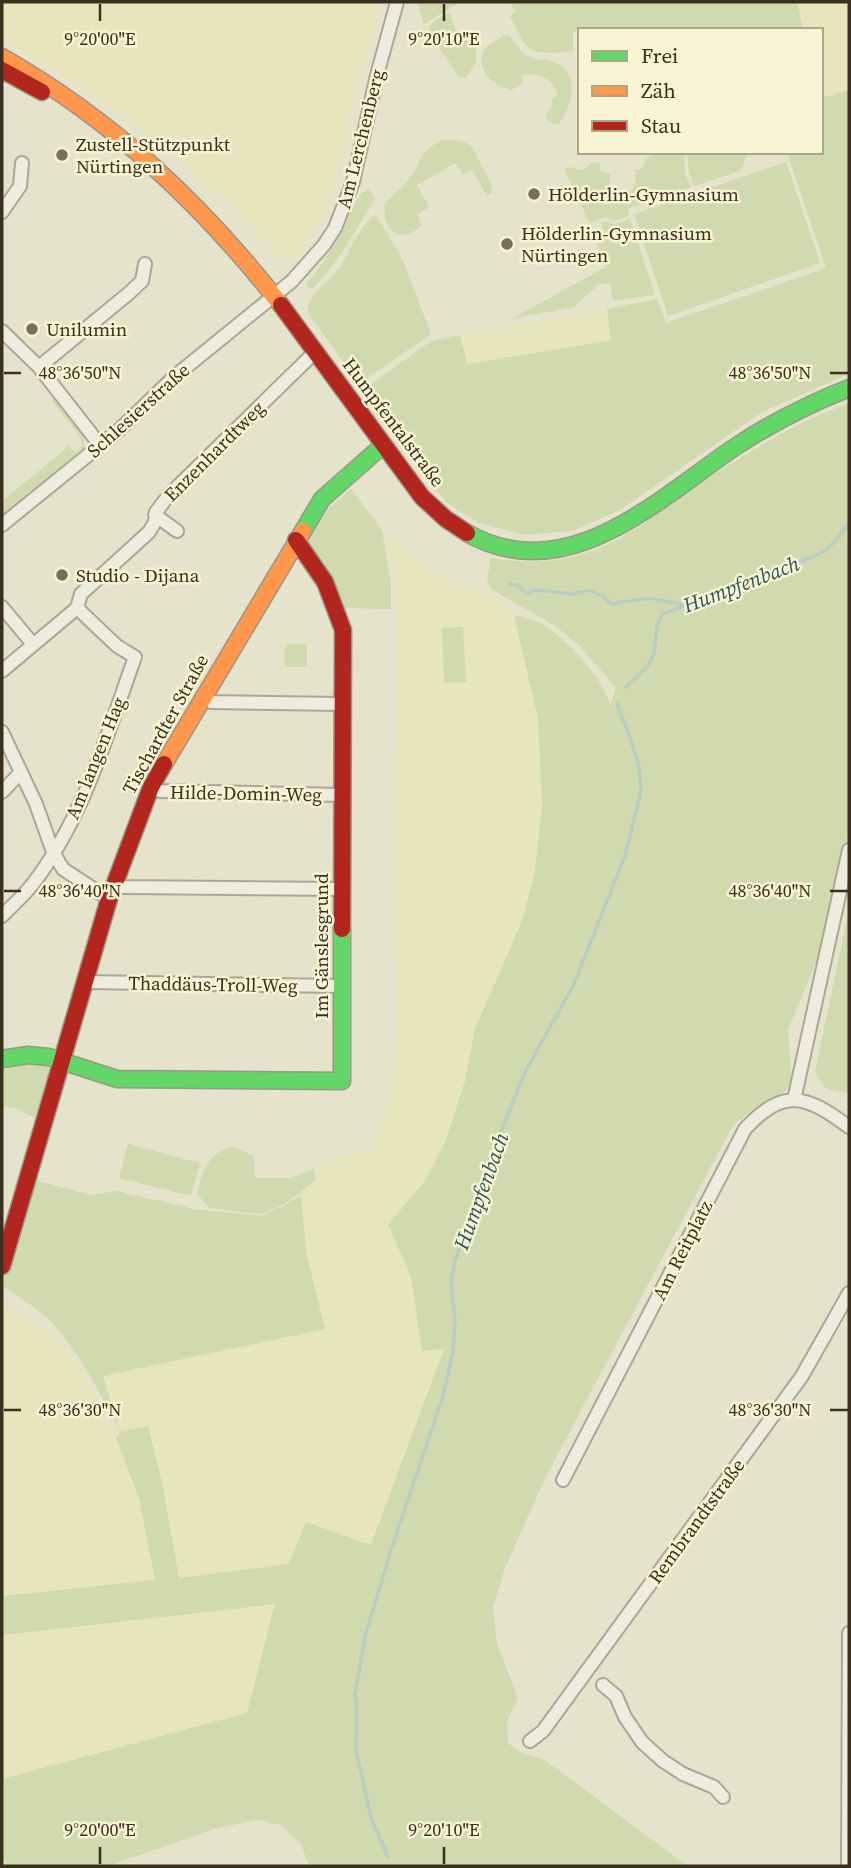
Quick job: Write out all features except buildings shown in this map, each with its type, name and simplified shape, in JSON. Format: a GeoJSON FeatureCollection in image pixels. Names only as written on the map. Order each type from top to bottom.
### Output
{"type":"FeatureCollection","features":[{"type":"Feature","properties":{"kind":"street","name":"Am Lerchenberg"},"geometry":{"type":"LineString","coordinates":[[274,295],[308,265],[335,228],[345,206],[397,2]]}},
{"type":"Feature","properties":{"kind":"street"},"geometry":{"type":"LineString","coordinates":[[2,57],[68,97],[117,136]]}},
{"type":"Feature","properties":{"kind":"street"},"geometry":{"type":"LineString","coordinates":[[2,70],[117,136]]}},
{"type":"Feature","properties":{"kind":"street","name":"Humpfentalstraße"},"geometry":{"type":"LineString","coordinates":[[117,136],[180,188],[217,227],[274,295],[422,498],[438,514],[472,537],[503,549],[529,551],[566,548],[630,521],[737,445],[779,421],[849,388]]}},
{"type":"Feature","properties":{"kind":"street"},"geometry":{"type":"LineString","coordinates":[[2,212],[20,186],[22,163]]}},
{"type":"Feature","properties":{"kind":"street"},"geometry":{"type":"LineString","coordinates":[[38,367],[142,281],[145,264]]}},
{"type":"Feature","properties":{"kind":"street","name":"Schlesierstraße"},"geometry":{"type":"LineString","coordinates":[[2,524],[100,445],[174,377],[274,295]]}},
{"type":"Feature","properties":{"kind":"street"},"geometry":{"type":"LineString","coordinates":[[2,331],[38,367],[100,445]]}},
{"type":"Feature","properties":{"kind":"street","name":"Enzenhardtweg"},"geometry":{"type":"LineString","coordinates":[[2,671],[32,643],[77,608],[81,594],[149,532],[155,522],[155,515],[169,495],[316,351]]}},
{"type":"Feature","properties":{"kind":"street","name":"Tischardter Straße"},"geometry":{"type":"LineString","coordinates":[[2,1266],[112,891],[151,787],[322,499],[382,446]]}},
{"type":"Feature","properties":{"kind":"street"},"geometry":{"type":"LineString","coordinates":[[155,515],[177,531]]}},
{"type":"Feature","properties":{"kind":"street","name":"Im Gänslesgrund"},"geometry":{"type":"LineString","coordinates":[[61,1061],[117,1079],[342,1081],[343,630],[339,612],[306,552],[296,540]]}},
{"type":"Feature","properties":{"kind":"street"},"geometry":{"type":"LineString","coordinates":[[2,607],[32,643]]}},
{"type":"Feature","properties":{"kind":"street","name":"Am langen Hag"},"geometry":{"type":"LineString","coordinates":[[2,916],[32,885],[80,802],[102,753],[135,657],[117,646],[77,608]]}},
{"type":"Feature","properties":{"kind":"street"},"geometry":{"type":"LineString","coordinates":[[202,697],[211,702],[342,704]]}},
{"type":"Feature","properties":{"kind":"street"},"geometry":{"type":"LineString","coordinates":[[2,732],[53,852],[63,869],[112,891],[124,887],[343,890]]}},
{"type":"Feature","properties":{"kind":"street"},"geometry":{"type":"LineString","coordinates":[[2,792],[21,772]]}},
{"type":"Feature","properties":{"kind":"street","name":"Hilde-Domin-Weg"},"geometry":{"type":"LineString","coordinates":[[151,787],[160,792],[342,795]]}},
{"type":"Feature","properties":{"kind":"street"},"geometry":{"type":"LineString","coordinates":[[849,850],[794,1100],[831,1114],[849,1127]]}},
{"type":"Feature","properties":{"kind":"street","name":"Thaddäus-Troll-Weg"},"geometry":{"type":"LineString","coordinates":[[84,982],[342,986]]}},
{"type":"Feature","properties":{"kind":"street"},"geometry":{"type":"LineString","coordinates":[[2,1059],[28,1055],[49,1056],[61,1061]]}},
{"type":"Feature","properties":{"kind":"street","name":"Am Reitplatz"},"geometry":{"type":"LineString","coordinates":[[563,1480],[745,1129],[774,1103],[794,1100]]}},
{"type":"Feature","properties":{"kind":"street","name":"Rembrandtstraße"},"geometry":{"type":"LineString","coordinates":[[530,1741],[543,1731],[802,1376],[849,1293]]}},
{"type":"Feature","properties":{"kind":"street"},"geometry":{"type":"LineString","coordinates":[[848,1858],[849,1633]]}},
{"type":"Feature","properties":{"kind":"street"},"geometry":{"type":"LineString","coordinates":[[603,1685],[616,1696],[625,1717],[642,1742],[673,1768],[714,1787],[723,1797]]}},
{"type":"Feature","properties":{"kind":"shaded area"},"geometry":{"type":"Polygon","coordinates":[[[2,2],[382,2],[356,88],[334,185],[324,213],[294,262],[287,262],[278,254],[221,196],[154,137],[115,109],[2,39],[2,2]]]}},
{"type":"Feature","properties":{"kind":"shaded area"},"geometry":{"type":"Polygon","coordinates":[[[797,2],[849,2],[849,90],[823,97],[823,28],[803,28],[797,2]]]}},
{"type":"Feature","properties":{"kind":"shaded area"},"geometry":{"type":"Polygon","coordinates":[[[607,309],[612,340],[466,364],[460,335],[607,309]]]}},
{"type":"Feature","properties":{"kind":"shaded area"},"geometry":{"type":"Polygon","coordinates":[[[388,536],[419,562],[449,581],[492,598],[514,615],[538,718],[542,804],[535,872],[522,921],[475,1029],[465,1081],[445,1141],[427,1178],[388,1225],[411,1276],[421,1351],[444,1349],[371,1545],[306,1522],[289,1564],[178,1578],[163,1487],[148,1427],[120,1431],[102,1376],[324,1329],[306,1252],[301,1195],[318,1180],[316,1165],[334,1158],[372,1151],[381,1131],[395,1079],[398,896],[396,595],[388,536]]]}},
{"type":"Feature","properties":{"kind":"shaded area"},"geometry":{"type":"Polygon","coordinates":[[[2,1305],[44,1329],[77,1365],[116,1438],[139,1498],[155,1580],[3,1596],[275,1604],[247,1713],[2,1779],[2,1305]]]}},
{"type":"Feature","properties":{"kind":"green space"},"geometry":{"type":"Polygon","coordinates":[[[417,2],[460,2],[424,24],[417,2]]]}},
{"type":"Feature","properties":{"kind":"green space"},"geometry":{"type":"Polygon","coordinates":[[[509,2],[797,2],[803,28],[578,28],[578,37],[577,32],[573,32],[573,51],[547,53],[532,50],[527,46],[510,16],[516,11],[509,2]]]}},
{"type":"Feature","properties":{"kind":"green space"},"geometry":{"type":"Polygon","coordinates":[[[448,12],[459,33],[476,47],[476,63],[466,78],[459,77],[429,33],[430,25],[448,12]]]}},
{"type":"Feature","properties":{"kind":"green space"},"geometry":{"type":"Polygon","coordinates":[[[504,35],[509,35],[527,56],[554,62],[568,74],[572,90],[568,109],[559,124],[550,123],[545,117],[552,106],[552,99],[558,94],[548,80],[534,75],[521,75],[523,82],[512,90],[492,81],[483,70],[481,63],[485,49],[504,35]]]}},
{"type":"Feature","properties":{"kind":"green space"},"geometry":{"type":"Polygon","coordinates":[[[849,90],[849,374],[762,412],[620,510],[572,531],[524,535],[479,523],[447,503],[406,451],[364,389],[431,341],[460,335],[467,364],[611,340],[607,309],[657,299],[666,323],[826,268],[788,154],[823,154],[823,97],[849,90]]]}},
{"type":"Feature","properties":{"kind":"green space"},"geometry":{"type":"Polygon","coordinates":[[[443,140],[465,142],[472,148],[490,182],[491,193],[487,196],[472,170],[463,175],[456,163],[417,185],[429,207],[417,215],[422,225],[414,231],[400,235],[389,228],[385,203],[404,186],[427,150],[443,140]]]}},
{"type":"Feature","properties":{"kind":"green space"},"geometry":{"type":"Polygon","coordinates":[[[656,154],[684,154],[685,173],[691,187],[628,209],[629,216],[613,221],[605,217],[590,223],[564,169],[571,167],[580,170],[587,168],[590,163],[599,162],[601,171],[610,174],[610,187],[633,190],[633,184],[636,183],[635,169],[641,169],[648,157],[656,154]]]}},
{"type":"Feature","properties":{"kind":"green space"},"geometry":{"type":"Polygon","coordinates":[[[687,154],[755,154],[747,157],[740,171],[694,186],[689,173],[687,154]]]}},
{"type":"Feature","properties":{"kind":"green space"},"geometry":{"type":"Polygon","coordinates":[[[786,162],[820,263],[668,316],[634,214],[786,162]]]}},
{"type":"Feature","properties":{"kind":"green space"},"geometry":{"type":"Polygon","coordinates":[[[368,189],[375,199],[339,257],[312,289],[307,287],[356,201],[368,189]]]}},
{"type":"Feature","properties":{"kind":"green space"},"geometry":{"type":"Polygon","coordinates":[[[374,215],[402,258],[431,334],[359,384],[308,313],[308,307],[314,295],[338,270],[368,220],[374,215]]]}},
{"type":"Feature","properties":{"kind":"green space"},"geometry":{"type":"Polygon","coordinates":[[[630,219],[655,295],[613,301],[610,283],[599,284],[574,307],[511,319],[606,267],[596,242],[606,237],[601,223],[605,221],[614,224],[630,219]]]}},
{"type":"Feature","properties":{"kind":"green space"},"geometry":{"type":"Polygon","coordinates":[[[54,399],[84,437],[84,448],[2,515],[2,501],[69,446],[75,452],[82,446],[81,438],[52,401],[54,399]]]}},
{"type":"Feature","properties":{"kind":"green space"},"geometry":{"type":"Polygon","coordinates":[[[849,403],[849,831],[837,894],[818,958],[788,1029],[791,1077],[788,1088],[781,1095],[768,1099],[749,1112],[732,1127],[545,1478],[505,1568],[493,1607],[497,1643],[518,1699],[507,1721],[508,1743],[520,1752],[543,1759],[688,1866],[309,1866],[301,1844],[281,1825],[258,1820],[217,1828],[108,1866],[6,1866],[2,1849],[2,1779],[247,1713],[275,1604],[4,1635],[3,1596],[155,1580],[139,1498],[116,1438],[120,1431],[148,1426],[163,1487],[179,1578],[289,1564],[306,1522],[371,1545],[444,1349],[422,1351],[411,1276],[388,1225],[427,1178],[445,1142],[465,1081],[475,1029],[522,921],[535,872],[542,804],[538,719],[514,615],[536,621],[569,645],[599,682],[610,705],[616,688],[580,646],[555,626],[491,589],[487,580],[491,558],[558,560],[586,553],[636,529],[762,444],[814,417],[849,403]]]}},
{"type":"Feature","properties":{"kind":"green space"},"geometry":{"type":"Polygon","coordinates":[[[351,489],[382,530],[391,584],[391,609],[342,608],[306,540],[330,507],[351,489]]]}},
{"type":"Feature","properties":{"kind":"green space"},"geometry":{"type":"Polygon","coordinates":[[[463,627],[466,682],[444,683],[442,628],[463,627]]]}},
{"type":"Feature","properties":{"kind":"green space"},"geometry":{"type":"Polygon","coordinates":[[[288,644],[307,644],[307,667],[285,667],[284,651],[288,644]]]}},
{"type":"Feature","properties":{"kind":"green space"},"geometry":{"type":"Polygon","coordinates":[[[849,909],[849,1093],[825,1088],[815,1072],[849,909]]]}},
{"type":"Feature","properties":{"kind":"green space"},"geometry":{"type":"Polygon","coordinates":[[[22,1062],[52,1064],[35,1118],[16,1108],[2,1106],[2,1067],[22,1062]]]}},
{"type":"Feature","properties":{"kind":"green space"},"geometry":{"type":"Polygon","coordinates":[[[128,1144],[200,1163],[191,1196],[119,1178],[128,1144]]]}},
{"type":"Feature","properties":{"kind":"green space"},"geometry":{"type":"Polygon","coordinates":[[[234,1147],[254,1156],[255,1178],[290,1178],[314,1169],[316,1180],[283,1205],[261,1214],[209,1208],[197,1194],[204,1170],[218,1153],[234,1147]]]}},
{"type":"Feature","properties":{"kind":"green space"},"geometry":{"type":"Polygon","coordinates":[[[31,1179],[91,1195],[117,1191],[194,1209],[260,1216],[301,1195],[306,1252],[325,1329],[103,1376],[120,1431],[70,1344],[41,1313],[2,1286],[31,1179]]]}},
{"type":"Feature","properties":{"kind":"waterway","name":"Humpfenbach"},"geometry":{"type":"LineString","coordinates":[[626,687],[650,662],[662,614],[823,552],[849,522]]}},
{"type":"Feature","properties":{"kind":"waterway"},"geometry":{"type":"LineString","coordinates":[[510,584],[518,585],[527,594],[536,590],[572,594],[590,590],[611,604],[649,598],[685,605]]}},
{"type":"Feature","properties":{"kind":"waterway","name":"Humpfenbach"},"geometry":{"type":"LineString","coordinates":[[388,1857],[371,1818],[356,1750],[355,1695],[365,1637],[443,1396],[453,1352],[455,1320],[451,1282],[455,1261],[480,1184],[525,1072],[574,984],[625,856],[641,791],[639,767],[617,704]]}},
{"type":"Feature","properties":{"kind":"traffic: fast"},"geometry":{"type":"LineString","coordinates":[[467,533],[504,548],[540,551],[575,545],[610,531],[643,512],[762,430],[849,388]]}},
{"type":"Feature","properties":{"kind":"traffic: fast"},"geometry":{"type":"LineString","coordinates":[[303,531],[322,499],[382,446]]}},
{"type":"Feature","properties":{"kind":"traffic: fast"},"geometry":{"type":"LineString","coordinates":[[2,1059],[28,1055],[49,1057],[117,1079],[342,1081],[342,929]]}},
{"type":"Feature","properties":{"kind":"traffic: slow"},"geometry":{"type":"LineString","coordinates":[[2,57],[82,109],[154,167],[220,233],[281,305]]}},
{"type":"Feature","properties":{"kind":"traffic: slow"},"geometry":{"type":"LineString","coordinates":[[164,764],[303,531]]}},
{"type":"Feature","properties":{"kind":"traffic: jam"},"geometry":{"type":"LineString","coordinates":[[2,70],[42,92]]}},
{"type":"Feature","properties":{"kind":"traffic: jam"},"geometry":{"type":"LineString","coordinates":[[281,305],[422,497],[446,519],[467,533]]}},
{"type":"Feature","properties":{"kind":"traffic: jam"},"geometry":{"type":"LineString","coordinates":[[296,540],[325,582],[343,630],[342,929]]}},
{"type":"Feature","properties":{"kind":"traffic: jam"},"geometry":{"type":"LineString","coordinates":[[2,1266],[109,899],[151,787],[164,764]]}},
{"type":"Feature","properties":{"kind":"place","name":"Zustell-Stützpunkt Nürtingen"},"geometry":{"type":"Point","coordinates":[62,155]}},
{"type":"Feature","properties":{"kind":"place","name":"Hölderlin-Gymnasium"},"geometry":{"type":"Point","coordinates":[534,194]}},
{"type":"Feature","properties":{"kind":"place","name":"Hölderlin-Gymnasium Nürtingen"},"geometry":{"type":"Point","coordinates":[507,244]}},
{"type":"Feature","properties":{"kind":"place","name":"Unilumin"},"geometry":{"type":"Point","coordinates":[32,329]}},
{"type":"Feature","properties":{"kind":"place","name":"Studio - Dijana"},"geometry":{"type":"Point","coordinates":[62,575]}}]}
